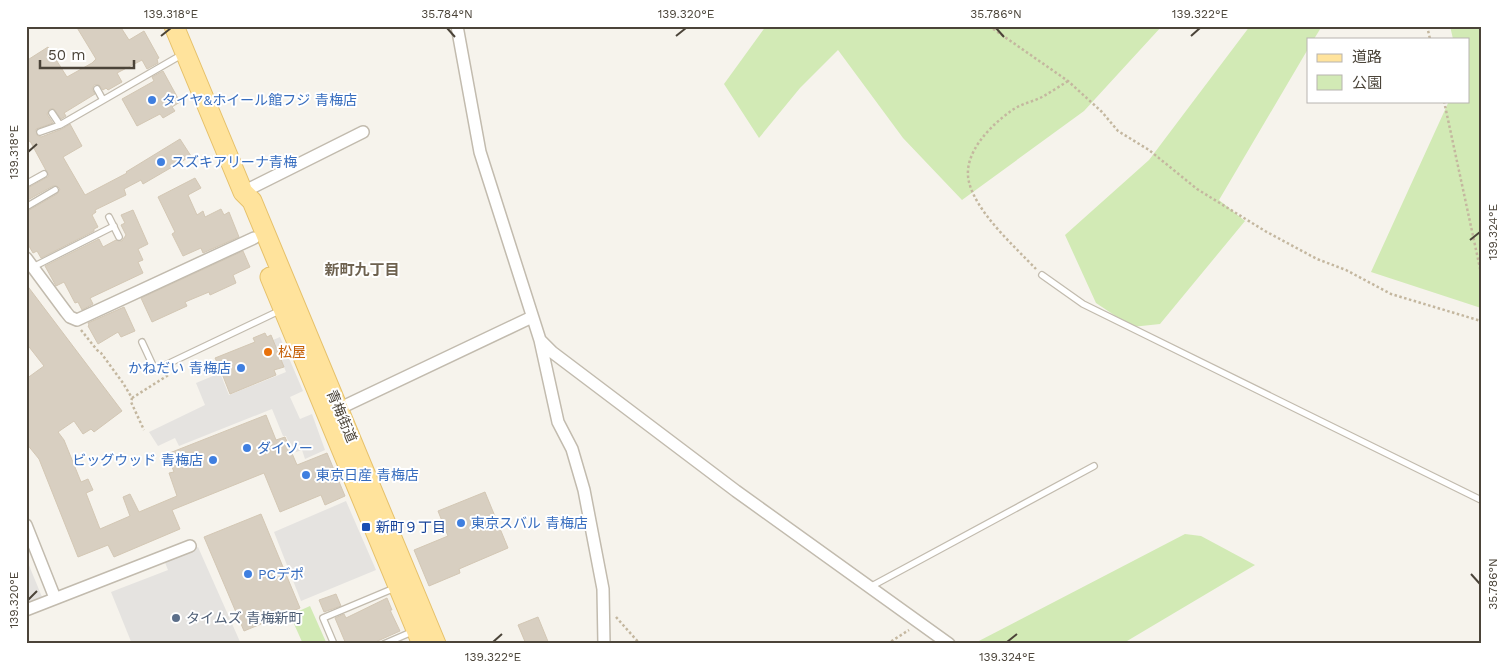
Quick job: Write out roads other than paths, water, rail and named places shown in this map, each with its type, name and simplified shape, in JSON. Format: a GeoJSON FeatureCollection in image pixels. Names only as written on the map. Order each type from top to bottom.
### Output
{"type":"FeatureCollection","features":[{"type":"Feature","properties":{"kind":"main road","name":"青梅街道"},"geometry":{"type":"LineString","coordinates":[[174,26],[243,192],[252,201],[419,637]]}},
{"type":"Feature","properties":{"kind":"main road","name":"青梅街道"},"geometry":{"type":"LineString","coordinates":[[243,192],[241,205],[283,310],[332,412],[436,644]]}},
{"type":"Feature","properties":{"kind":"street"},"geometry":{"type":"LineString","coordinates":[[457,26],[480,152],[540,340],[558,422],[572,449],[584,490],[603,589],[604,644]]}},
{"type":"Feature","properties":{"kind":"street"},"geometry":{"type":"LineString","coordinates":[[243,192],[363,132]]}},
{"type":"Feature","properties":{"kind":"street"},"geometry":{"type":"LineString","coordinates":[[30,263],[70,317],[77,320],[254,238]]}},
{"type":"Feature","properties":{"kind":"street"},"geometry":{"type":"LineString","coordinates":[[332,412],[532,317]]}},
{"type":"Feature","properties":{"kind":"street"},"geometry":{"type":"LineString","coordinates":[[540,340],[552,352],[728,485],[950,644]]}},
{"type":"Feature","properties":{"kind":"street"},"geometry":{"type":"LineString","coordinates":[[26,525],[55,598]]}},
{"type":"Feature","properties":{"kind":"street"},"geometry":{"type":"LineString","coordinates":[[26,610],[190,546]]}},
{"type":"Feature","properties":{"kind":"lane"},"geometry":{"type":"LineString","coordinates":[[40,132],[60,125],[185,53]]}},
{"type":"Feature","properties":{"kind":"lane"},"geometry":{"type":"LineString","coordinates":[[97,89],[103,100]]}},
{"type":"Feature","properties":{"kind":"lane"},"geometry":{"type":"LineString","coordinates":[[52,113],[60,125]]}},
{"type":"Feature","properties":{"kind":"lane"},"geometry":{"type":"LineString","coordinates":[[26,184],[44,174]]}},
{"type":"Feature","properties":{"kind":"lane"},"geometry":{"type":"LineString","coordinates":[[26,207],[55,190]]}},
{"type":"Feature","properties":{"kind":"lane"},"geometry":{"type":"LineString","coordinates":[[109,216],[120,237]]}},
{"type":"Feature","properties":{"kind":"lane"},"geometry":{"type":"LineString","coordinates":[[30,263],[114,226]]}},
{"type":"Feature","properties":{"kind":"lane"},"geometry":{"type":"LineString","coordinates":[[1042,274],[1083,304],[1481,500]]}},
{"type":"Feature","properties":{"kind":"lane"},"geometry":{"type":"LineString","coordinates":[[142,342],[155,370],[283,310]]}},
{"type":"Feature","properties":{"kind":"lane"},"geometry":{"type":"LineString","coordinates":[[870,587],[1094,466]]}},
{"type":"Feature","properties":{"kind":"lane"},"geometry":{"type":"LineString","coordinates":[[334,644],[323,618],[398,586]]}},
{"type":"Feature","properties":{"kind":"lane"},"geometry":{"type":"LineString","coordinates":[[384,644],[419,637]]}},
{"type":"Feature","properties":{"kind":"place","name":"タイヤ&ホイール館フジ 青梅店"},"geometry":{"type":"Point","coordinates":[152,100]}},
{"type":"Feature","properties":{"kind":"place","name":"スズキアリーナ青梅"},"geometry":{"type":"Point","coordinates":[161,162]}},
{"type":"Feature","properties":{"kind":"place","name":"松屋"},"geometry":{"type":"Point","coordinates":[268,352]}},
{"type":"Feature","properties":{"kind":"place","name":"かねだい 青梅店"},"geometry":{"type":"Point","coordinates":[241,368]}},
{"type":"Feature","properties":{"kind":"place","name":"ダイソー"},"geometry":{"type":"Point","coordinates":[247,448]}},
{"type":"Feature","properties":{"kind":"place","name":"ビッグウッド 青梅店"},"geometry":{"type":"Point","coordinates":[213,460]}},
{"type":"Feature","properties":{"kind":"place","name":"東京日産 青梅店"},"geometry":{"type":"Point","coordinates":[306,475]}},
{"type":"Feature","properties":{"kind":"place","name":"東京スバル 青梅店"},"geometry":{"type":"Point","coordinates":[461,523]}},
{"type":"Feature","properties":{"kind":"place","name":"新町９丁目"},"geometry":{"type":"Point","coordinates":[366,527]}},
{"type":"Feature","properties":{"kind":"place","name":"PCデポ"},"geometry":{"type":"Point","coordinates":[248,574]}},
{"type":"Feature","properties":{"kind":"place","name":"タイムズ 青梅新町"},"geometry":{"type":"Point","coordinates":[176,618]}},
{"type":"Feature","properties":{"kind":"district","name":"新町九丁目"},"geometry":{"type":"Point","coordinates":[362,270]}}]}
